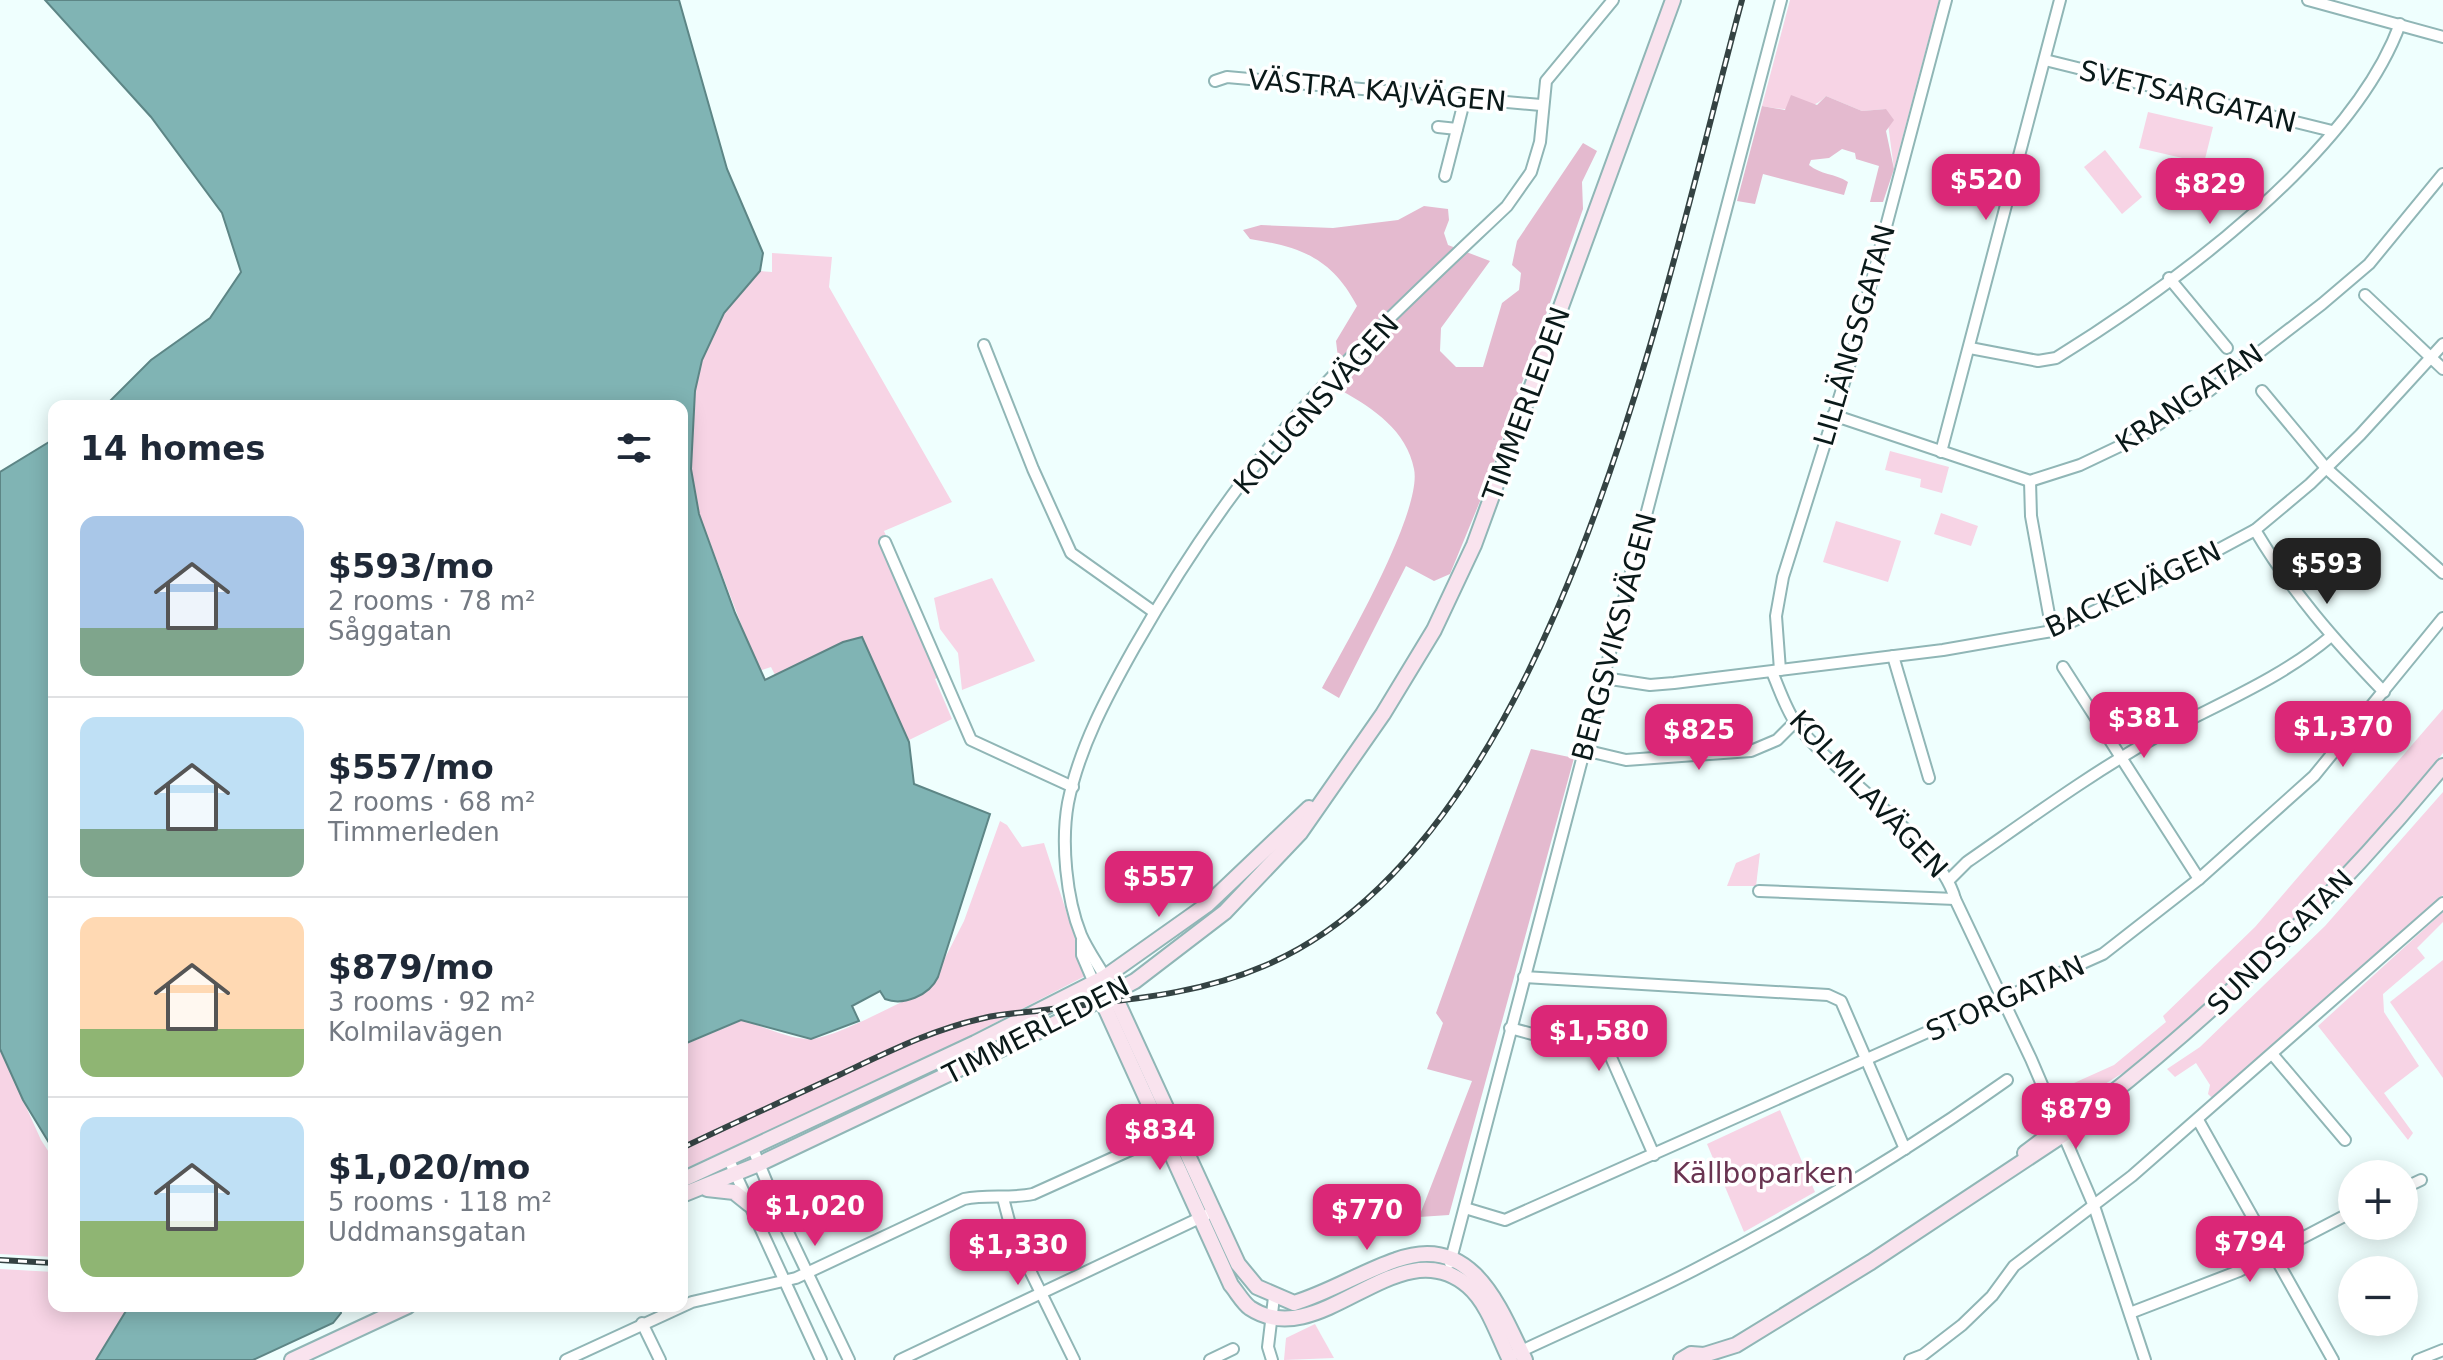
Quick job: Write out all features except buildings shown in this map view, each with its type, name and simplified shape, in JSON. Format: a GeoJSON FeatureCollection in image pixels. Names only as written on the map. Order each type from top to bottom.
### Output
{"type":"FeatureCollection","features":[{"type":"Feature","properties":{"kind":"main road","name":"TIMMERLEDEN"},"geometry":{"type":"LineString","coordinates":[[688,1178],[732,1167],[759,1164],[1108,996],[1158,965],[1225,912],[1300,833],[1383,714],[1434,630],[1474,545],[1673,0]]}},
{"type":"Feature","properties":{"kind":"main road","name":"SUNDSGATAN"},"geometry":{"type":"LineString","coordinates":[[1681,1360],[1696,1353],[1706,1358],[1736,1345],[1871,1262],[2021,1160],[2031,1159],[2061,1132],[2096,1113],[2101,1102],[2167,1050],[2291,937],[2443,766]]}},
{"type":"Feature","properties":{"kind":"main road","name":"TIMMERLEDEN"},"geometry":{"type":"LineString","coordinates":[[689,1192],[732,1167],[753,1149],[1100,980],[1208,904],[1331,785]]}},
{"type":"Feature","properties":{"kind":"main road"},"geometry":{"type":"LineString","coordinates":[[1100,980],[1208,1215],[1231,1285],[1249,1308],[1270,1316],[1301,1318],[1400,1274],[1422,1270],[1444,1272],[1467,1286],[1479,1299],[1516,1357]]}},
{"type":"Feature","properties":{"kind":"main road"},"geometry":{"type":"LineString","coordinates":[[689,1192],[724,1189],[749,1204]]}},
{"type":"Feature","properties":{"kind":"main road"},"geometry":{"type":"LineString","coordinates":[[1208,1215],[1238,1264],[1257,1287],[1274,1297],[1294,1303],[1413,1255],[1428,1253],[1451,1258],[1468,1268],[1492,1294],[1516,1357]]}},
{"type":"Feature","properties":{"kind":"main road"},"geometry":{"type":"LineString","coordinates":[[292,1360],[395,1312]]}},
{"type":"Feature","properties":{"kind":"main road","name":"SUNDSGATAN"},"geometry":{"type":"LineString","coordinates":[[1726,1360],[1736,1345]]}},
{"type":"Feature","properties":{"kind":"street","name":"KOLUGNSVÄGEN"},"geometry":{"type":"LineString","coordinates":[[1100,980],[1082,938],[1066,860],[1068,805],[1086,744],[1154,612],[1195,547],[1273,443],[1322,388],[1507,206],[1531,172],[1540,142],[1541,105],[1546,81],[1613,0]]}},
{"type":"Feature","properties":{"kind":"street","name":"BERGSVIKSVÄGEN"},"geometry":{"type":"LineString","coordinates":[[1444,1272],[1465,1208],[1781,0]]}},
{"type":"Feature","properties":{"kind":"street","name":"LILLÄNGSGATAN"},"geometry":{"type":"LineString","coordinates":[[1776,671],[1776,616],[1783,577],[1833,415],[1946,0]]}},
{"type":"Feature","properties":{"kind":"street"},"geometry":{"type":"LineString","coordinates":[[1941,452],[2060,0]]}},
{"type":"Feature","properties":{"kind":"street"},"geometry":{"type":"LineString","coordinates":[[2308,0],[2443,37]]}},
{"type":"Feature","properties":{"kind":"street"},"geometry":{"type":"LineString","coordinates":[[1970,348],[2038,361],[2056,358],[2169,278],[2271,198],[2306,164],[2370,85],[2389,52],[2400,24]]}},
{"type":"Feature","properties":{"kind":"street","name":"SVETSARGATAN"},"geometry":{"type":"LineString","coordinates":[[2045,60],[2332,131]]}},
{"type":"Feature","properties":{"kind":"street","name":"VÄSTRA KAJVÄGEN"},"geometry":{"type":"LineString","coordinates":[[1215,81],[1227,77],[1541,105]]}},
{"type":"Feature","properties":{"kind":"street"},"geometry":{"type":"LineString","coordinates":[[1445,176],[1465,98]]}},
{"type":"Feature","properties":{"kind":"street"},"geometry":{"type":"LineString","coordinates":[[1438,127],[1457,129]]}},
{"type":"Feature","properties":{"kind":"street","name":"KRANGATAN"},"geometry":{"type":"LineString","coordinates":[[2030,481],[2080,465],[2141,436],[2209,391],[2369,264],[2443,174]]}},
{"type":"Feature","properties":{"kind":"street"},"geometry":{"type":"LineString","coordinates":[[2169,278],[2227,348]]}},
{"type":"Feature","properties":{"kind":"street"},"geometry":{"type":"LineString","coordinates":[[2365,295],[2443,369]]}},
{"type":"Feature","properties":{"kind":"street","name":"BACKEVÄGEN"},"geometry":{"type":"LineString","coordinates":[[1604,678],[1650,685],[1893,656],[2026,638],[2052,631],[2173,574],[2255,530],[2326,468],[2443,344]]}},
{"type":"Feature","properties":{"kind":"street"},"geometry":{"type":"LineString","coordinates":[[984,345],[1033,469],[1071,553],[1154,612]]}},
{"type":"Feature","properties":{"kind":"street"},"geometry":{"type":"LineString","coordinates":[[2262,391],[2326,468],[2443,573]]}},
{"type":"Feature","properties":{"kind":"street"},"geometry":{"type":"LineString","coordinates":[[1833,415],[2030,481],[2031,516],[2052,631]]}},
{"type":"Feature","properties":{"kind":"street"},"geometry":{"type":"LineString","coordinates":[[2255,530],[2287,582],[2330,637],[2384,692]]}},
{"type":"Feature","properties":{"kind":"street"},"geometry":{"type":"LineString","coordinates":[[885,542],[971,740],[1073,787]]}},
{"type":"Feature","properties":{"kind":"street","name":"STORGATAN"},"geometry":{"type":"LineString","coordinates":[[1465,1208],[1505,1220],[2103,954],[2199,879],[2314,776],[2443,618]]}},
{"type":"Feature","properties":{"kind":"street"},"geometry":{"type":"LineString","coordinates":[[1950,879],[1967,862],[2122,757],[2260,683],[2310,654],[2330,637]]}},
{"type":"Feature","properties":{"kind":"street"},"geometry":{"type":"LineString","coordinates":[[1893,656],[1929,778]]}},
{"type":"Feature","properties":{"kind":"street"},"geometry":{"type":"LineString","coordinates":[[2063,667],[2199,879]]}},
{"type":"Feature","properties":{"kind":"street","name":"KOLMILAVÄGEN"},"geometry":{"type":"LineString","coordinates":[[1776,671],[1795,722],[1837,767],[1936,860],[1950,879],[1955,899],[2004,999],[2094,1206],[2145,1360]]}},
{"type":"Feature","properties":{"kind":"street"},"geometry":{"type":"LineString","coordinates":[[1584,750],[1626,760],[1751,751],[1777,740],[1795,722]]}},
{"type":"Feature","properties":{"kind":"street"},"geometry":{"type":"LineString","coordinates":[[1759,891],[1955,899]]}},
{"type":"Feature","properties":{"kind":"street"},"geometry":{"type":"LineString","coordinates":[[1910,1360],[1923,1355],[1962,1325],[1992,1296],[2014,1266],[2094,1206],[2198,1120],[2443,903]]}},
{"type":"Feature","properties":{"kind":"street"},"geometry":{"type":"LineString","coordinates":[[1524,977],[1828,995],[1841,1001],[1905,1149]]}},
{"type":"Feature","properties":{"kind":"street"},"geometry":{"type":"LineString","coordinates":[[1510,1028],[1610,1055],[1654,1155]]}},
{"type":"Feature","properties":{"kind":"street"},"geometry":{"type":"LineString","coordinates":[[2273,1055],[2345,1140]]}},
{"type":"Feature","properties":{"kind":"street"},"geometry":{"type":"LineString","coordinates":[[1516,1357],[1693,1271],[1811,1207],[1905,1149],[2007,1080]]}},
{"type":"Feature","properties":{"kind":"street"},"geometry":{"type":"LineString","coordinates":[[2198,1120],[2333,1360]]}},
{"type":"Feature","properties":{"kind":"street"},"geometry":{"type":"LineString","coordinates":[[688,1304],[809,1273],[964,1199],[981,1195],[1003,1198],[1033,1194],[1171,1132]]}},
{"type":"Feature","properties":{"kind":"street"},"geometry":{"type":"LineString","coordinates":[[753,1149],[849,1360]]}},
{"type":"Feature","properties":{"kind":"street"},"geometry":{"type":"LineString","coordinates":[[732,1167],[821,1360]]}},
{"type":"Feature","properties":{"kind":"street"},"geometry":{"type":"LineString","coordinates":[[1003,1198],[1013,1236],[1074,1360]]}},
{"type":"Feature","properties":{"kind":"street"},"geometry":{"type":"LineString","coordinates":[[900,1360],[1208,1215]]}},
{"type":"Feature","properties":{"kind":"street"},"geometry":{"type":"LineString","coordinates":[[2130,1313],[2200,1288],[2338,1219]]}},
{"type":"Feature","properties":{"kind":"street"},"geometry":{"type":"LineString","coordinates":[[1272,1360],[1268,1347],[1274,1297]]}},
{"type":"Feature","properties":{"kind":"street"},"geometry":{"type":"LineString","coordinates":[[566,1360],[668,1312]]}},
{"type":"Feature","properties":{"kind":"street"},"geometry":{"type":"LineString","coordinates":[[642,1323],[660,1360]]}},
{"type":"Feature","properties":{"kind":"street"},"geometry":{"type":"LineString","coordinates":[[1210,1360],[1233,1349]]}},
{"type":"Feature","properties":{"kind":"street"},"geometry":{"type":"LineString","coordinates":[[2418,1360],[2443,1350]]}},
{"type":"Feature","properties":{"kind":"green space"},"geometry":{"type":"Polygon","coordinates":[[[1790,0],[1939,0],[1894,169],[1886,109],[1862,111],[1826,96],[1804,108],[1762,106],[1790,0]]]}},
{"type":"Feature","properties":{"kind":"green space"},"geometry":{"type":"Polygon","coordinates":[[[2148,112],[2213,127],[2204,163],[2139,148],[2148,112]]]}},
{"type":"Feature","properties":{"kind":"green space"},"geometry":{"type":"Polygon","coordinates":[[[2105,150],[2142,197],[2122,214],[2084,167],[2105,150]]]}},
{"type":"Feature","properties":{"kind":"green space"},"geometry":{"type":"Polygon","coordinates":[[[772,253],[832,257],[829,287],[952,502],[884,531],[946,673],[935,679],[952,719],[905,742],[777,679],[771,667],[759,671],[699,514],[691,469],[695,391],[702,360],[724,313],[760,271],[772,272],[772,253]]]}},
{"type":"Feature","properties":{"kind":"green space"},"geometry":{"type":"Polygon","coordinates":[[[1890,451],[1949,467],[1942,493],[1920,487],[1921,479],[1885,470],[1890,451]]]}},
{"type":"Feature","properties":{"kind":"green space"},"geometry":{"type":"Polygon","coordinates":[[[1941,513],[1978,526],[1971,546],[1934,534],[1941,513]]]}},
{"type":"Feature","properties":{"kind":"green space"},"geometry":{"type":"Polygon","coordinates":[[[1836,521],[1901,541],[1888,582],[1823,562],[1836,521]]]}},
{"type":"Feature","properties":{"kind":"green space"},"geometry":{"type":"Polygon","coordinates":[[[992,578],[1035,661],[962,690],[958,653],[940,629],[934,598],[992,578]]]}},
{"type":"Feature","properties":{"kind":"green space"},"geometry":{"type":"Polygon","coordinates":[[[2443,709],[2443,753],[2388,822],[2310,907],[2235,982],[2129,1069],[2068,1107],[2054,1102],[2054,1092],[2114,1065],[2166,1022],[2163,1016],[2255,927],[2443,709]]]}},
{"type":"Feature","properties":{"kind":"green space"},"geometry":{"type":"Polygon","coordinates":[[[2443,792],[2443,895],[2212,1098],[2208,1094],[2210,1085],[2196,1063],[2175,1077],[2167,1069],[2200,1047],[2325,926],[2443,792]]]}},
{"type":"Feature","properties":{"kind":"green space"},"geometry":{"type":"Polygon","coordinates":[[[1000,821],[1007,825],[1022,847],[1044,843],[1087,975],[908,1068],[688,1167],[688,1043],[742,1020],[808,1039],[849,1027],[928,991],[964,921],[1000,821]]]}},
{"type":"Feature","properties":{"kind":"green space"},"geometry":{"type":"Polygon","coordinates":[[[1760,853],[1756,886],[1727,886],[1736,863],[1760,853]]]}},
{"type":"Feature","properties":{"kind":"green space"},"geometry":{"type":"Polygon","coordinates":[[[2443,912],[2443,922],[2417,948],[2425,958],[2383,994],[2384,1012],[2419,1066],[2384,1093],[2413,1133],[2408,1140],[2318,1026],[2443,912]]]}},
{"type":"Feature","properties":{"kind":"green space"},"geometry":{"type":"Polygon","coordinates":[[[2443,960],[2443,1078],[2390,1002],[2443,960]]]}},
{"type":"Feature","properties":{"kind":"green space"},"geometry":{"type":"Polygon","coordinates":[[[0,1049],[48,1151],[48,1257],[0,1254],[0,1049]]]}},
{"type":"Feature","properties":{"kind":"green space","name":"Källboparken"},"geometry":{"type":"Polygon","coordinates":[[[1780,1110],[1815,1192],[1744,1232],[1707,1144],[1780,1110]]]}},
{"type":"Feature","properties":{"kind":"green space"},"geometry":{"type":"Polygon","coordinates":[[[0,1269],[48,1272],[48,1312],[125,1312],[96,1360],[0,1360],[0,1269]]]}},
{"type":"Feature","properties":{"kind":"green space"},"geometry":{"type":"Polygon","coordinates":[[[1315,1324],[1334,1358],[1284,1360],[1286,1338],[1315,1324]]]}},
{"type":"Feature","properties":{"kind":"shaded area"},"geometry":{"type":"Polygon","coordinates":[[[1791,95],[1817,105],[1826,96],[1862,111],[1886,109],[1894,120],[1886,131],[1894,169],[1883,202],[1870,202],[1879,166],[1856,159],[1855,153],[1842,149],[1829,158],[1811,160],[1809,165],[1848,182],[1844,195],[1763,174],[1755,204],[1737,201],[1762,106],[1785,110],[1791,95]]]}},
{"type":"Feature","properties":{"kind":"shaded area"},"geometry":{"type":"Polygon","coordinates":[[[1583,143],[1597,151],[1582,182],[1583,209],[1483,494],[1450,574],[1434,581],[1406,566],[1339,698],[1322,688],[1395,546],[1414,489],[1414,469],[1404,443],[1387,422],[1342,391],[1336,341],[1357,306],[1337,276],[1300,251],[1250,239],[1243,230],[1261,225],[1333,228],[1398,220],[1424,206],[1448,209],[1449,220],[1444,233],[1448,245],[1490,261],[1441,328],[1440,351],[1456,367],[1483,367],[1502,303],[1519,290],[1521,273],[1512,265],[1517,241],[1583,143]]]}},
{"type":"Feature","properties":{"kind":"shaded area"},"geometry":{"type":"Polygon","coordinates":[[[1531,749],[1574,758],[1449,1215],[1419,1217],[1472,1081],[1427,1069],[1443,1023],[1436,1013],[1531,749]]]}},
{"type":"Feature","properties":{"kind":"water"},"geometry":{"type":"Polygon","coordinates":[[[45,0],[679,0],[727,169],[763,253],[760,271],[724,313],[702,360],[695,391],[691,469],[699,514],[735,613],[765,680],[843,642],[862,637],[909,742],[914,784],[990,814],[934,984],[915,998],[900,1001],[885,999],[880,991],[852,1006],[859,1021],[811,1039],[741,1020],[688,1042],[688,400],[111,400],[151,360],[210,318],[241,272],[222,213],[151,117],[45,0]]]}},
{"type":"Feature","properties":{"kind":"water"},"geometry":{"type":"Polygon","coordinates":[[[48,443],[48,1141],[23,1100],[0,1049],[0,472],[48,443]]]}},
{"type":"Feature","properties":{"kind":"water"},"geometry":{"type":"Polygon","coordinates":[[[125,1312],[341,1312],[333,1323],[253,1360],[96,1360],[125,1312]]]}},
{"type":"Feature","properties":{"kind":"railway"},"geometry":{"type":"LineString","coordinates":[[688,1145],[946,1028],[999,1015],[1156,996],[1238,976],[1264,966],[1366,900],[1452,802],[1524,679],[1585,541],[1635,396],[1677,251],[1742,0]]}},
{"type":"Feature","properties":{"kind":"railway"},"geometry":{"type":"LineString","coordinates":[[0,1260],[48,1263]]}}]}
